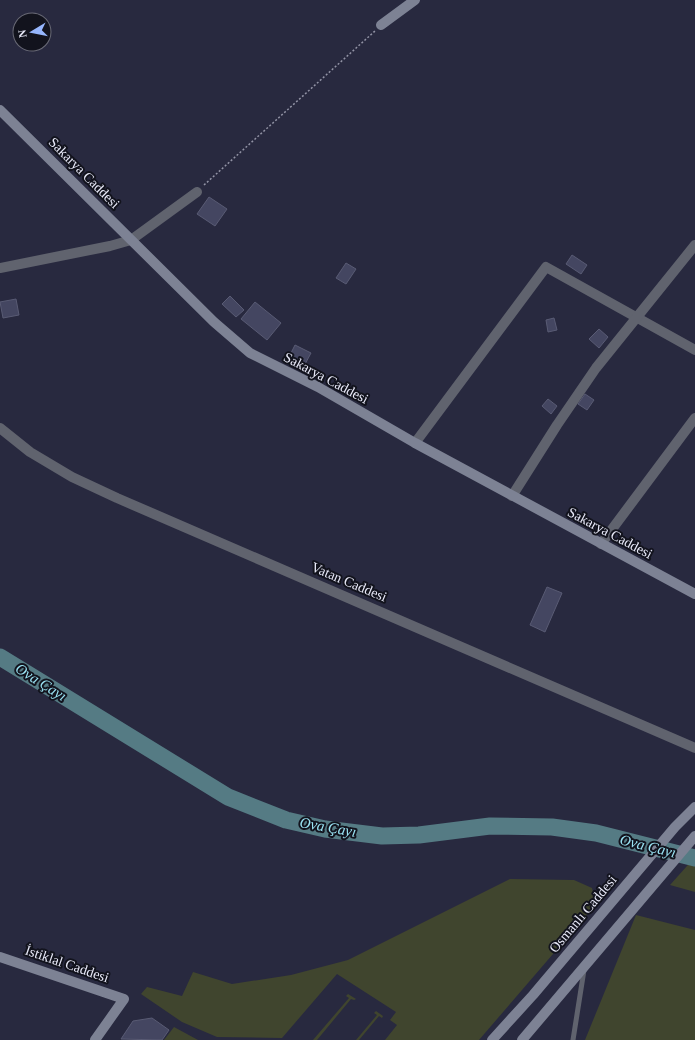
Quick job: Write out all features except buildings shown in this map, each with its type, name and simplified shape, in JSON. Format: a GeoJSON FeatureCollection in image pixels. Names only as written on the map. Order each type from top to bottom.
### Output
{"type":"FeatureCollection","features":[{"type":"Feature","properties":{"kind":"street"},"geometry":{"type":"LineString","coordinates":[[381,25],[415,0]]}},
{"type":"Feature","properties":{"kind":"street","name":"Sakarya Caddesi"},"geometry":{"type":"LineString","coordinates":[[0,110],[214,322],[250,353],[318,387],[415,443],[695,594]]}},
{"type":"Feature","properties":{"kind":"street"},"geometry":{"type":"LineString","coordinates":[[0,268],[110,246],[131,240],[197,192]]}},
{"type":"Feature","properties":{"kind":"street"},"geometry":{"type":"LineString","coordinates":[[512,496],[557,425],[596,368],[695,245]]}},
{"type":"Feature","properties":{"kind":"street"},"geometry":{"type":"LineString","coordinates":[[415,443],[546,267],[695,350]]}},
{"type":"Feature","properties":{"kind":"street"},"geometry":{"type":"LineString","coordinates":[[601,544],[695,418]]}},
{"type":"Feature","properties":{"kind":"street","name":"Vatan Caddesi"},"geometry":{"type":"LineString","coordinates":[[0,428],[30,452],[72,477],[117,498],[238,549],[695,748]]}},
{"type":"Feature","properties":{"kind":"street","name":"Osmanlı Caddesi"},"geometry":{"type":"LineString","coordinates":[[492,1040],[532,996],[675,827],[695,807]]}},
{"type":"Feature","properties":{"kind":"street"},"geometry":{"type":"LineString","coordinates":[[522,1040],[695,836]]}},
{"type":"Feature","properties":{"kind":"street","name":"İstiklal Caddesi"},"geometry":{"type":"LineString","coordinates":[[0,957],[124,999],[95,1040]]}},
{"type":"Feature","properties":{"kind":"lane"},"geometry":{"type":"LineString","coordinates":[[573,1040],[584,967]]}},
{"type":"Feature","properties":{"kind":"path"},"geometry":{"type":"LineString","coordinates":[[197,192],[381,25]]}},
{"type":"Feature","properties":{"kind":"green space"},"geometry":{"type":"Polygon","coordinates":[[[695,857],[695,892],[670,885],[695,857]]]}},
{"type":"Feature","properties":{"kind":"green space"},"geometry":{"type":"Polygon","coordinates":[[[510,879],[574,880],[592,888],[596,904],[479,1040],[385,1040],[397,1025],[390,1020],[396,1012],[337,974],[282,1038],[217,1037],[182,1022],[141,994],[147,987],[182,996],[193,972],[232,984],[291,975],[348,960],[510,879]]]}},
{"type":"Feature","properties":{"kind":"green space"},"geometry":{"type":"Polygon","coordinates":[[[636,915],[695,930],[695,1040],[585,1040],[636,915]]]}},
{"type":"Feature","properties":{"kind":"green space"},"geometry":{"type":"Polygon","coordinates":[[[348,994],[356,999],[351,999],[317,1040],[313,1040],[349,998],[346,996],[348,994]]]}},
{"type":"Feature","properties":{"kind":"green space"},"geometry":{"type":"Polygon","coordinates":[[[376,1011],[383,1016],[382,1018],[379,1016],[359,1040],[356,1040],[377,1015],[374,1013],[376,1011]]]}},
{"type":"Feature","properties":{"kind":"green space"},"geometry":{"type":"Polygon","coordinates":[[[174,1027],[198,1040],[164,1040],[174,1027]]]}},
{"type":"Feature","properties":{"kind":"waterway","name":"Ova Çayı"},"geometry":{"type":"LineString","coordinates":[[0,657],[228,797],[286,820],[325,829],[382,836],[419,835],[490,826],[552,827],[596,833],[695,858]]}}]}
